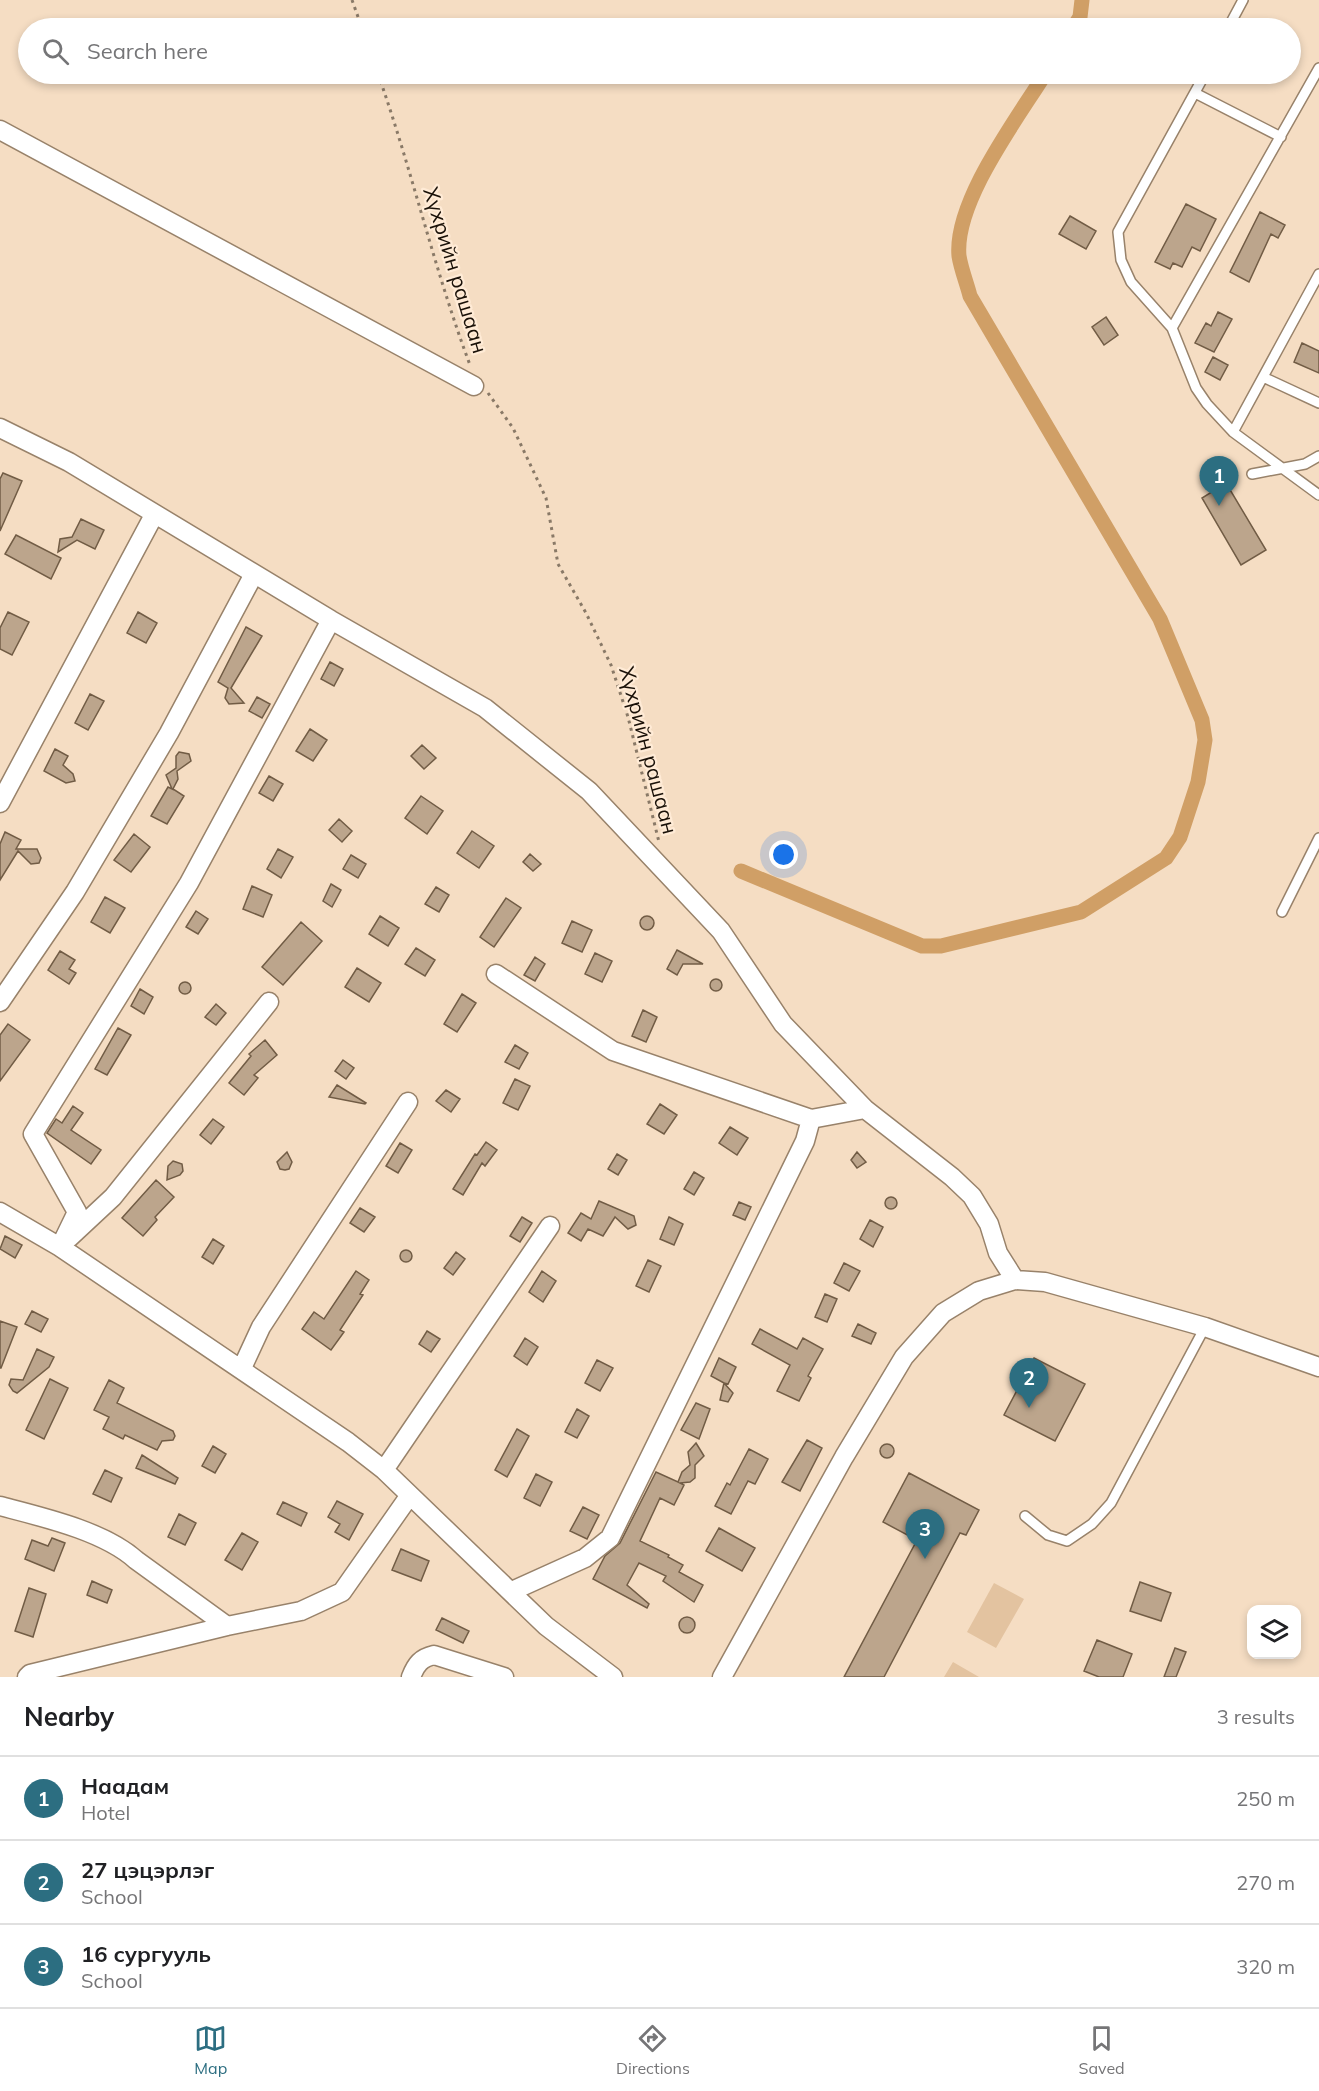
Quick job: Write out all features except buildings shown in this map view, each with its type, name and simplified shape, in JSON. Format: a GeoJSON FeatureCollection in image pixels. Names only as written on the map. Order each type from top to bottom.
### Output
{"type":"FeatureCollection","features":[{"type":"Feature","properties":{"kind":"street"},"geometry":{"type":"LineString","coordinates":[[0,130],[476,380]]}},
{"type":"Feature","properties":{"kind":"street"},"geometry":{"type":"LineString","coordinates":[[0,428],[69,462],[331,620],[484,708],[589,790],[721,931],[783,1024],[865,1109],[952,1177],[972,1196],[989,1224],[999,1253],[1015,1280]]}},
{"type":"Feature","properties":{"kind":"street"},"geometry":{"type":"LineString","coordinates":[[0,803],[154,515]]}},
{"type":"Feature","properties":{"kind":"street"},"geometry":{"type":"LineString","coordinates":[[0,1002],[75,892],[169,733],[254,574]]}},
{"type":"Feature","properties":{"kind":"street"},"geometry":{"type":"LineString","coordinates":[[60,1247],[78,1212],[33,1134],[189,883],[331,620]]}},
{"type":"Feature","properties":{"kind":"street"},"geometry":{"type":"LineString","coordinates":[[496,974],[613,1051],[811,1119],[865,1109]]}},
{"type":"Feature","properties":{"kind":"street"},"geometry":{"type":"LineString","coordinates":[[60,1247],[113,1197],[269,1002]]}},
{"type":"Feature","properties":{"kind":"street"},"geometry":{"type":"LineString","coordinates":[[242,1368],[261,1327],[408,1102]]}},
{"type":"Feature","properties":{"kind":"street"},"geometry":{"type":"LineString","coordinates":[[512,1591],[585,1558],[610,1538],[806,1141],[811,1119]]}},
{"type":"Feature","properties":{"kind":"street"},"geometry":{"type":"LineString","coordinates":[[0,1212],[60,1247],[242,1368],[384,1470],[546,1626],[613,1677]]}},
{"type":"Feature","properties":{"kind":"street"},"geometry":{"type":"LineString","coordinates":[[384,1470],[550,1226]]}},
{"type":"Feature","properties":{"kind":"street"},"geometry":{"type":"LineString","coordinates":[[722,1677],[844,1457],[904,1357],[943,1312],[979,1290],[1015,1280],[1045,1282],[1204,1327],[1319,1367]]}},
{"type":"Feature","properties":{"kind":"street"},"geometry":{"type":"LineString","coordinates":[[27,1677],[30,1674],[227,1626],[301,1611],[342,1592],[410,1495]]}},
{"type":"Feature","properties":{"kind":"street"},"geometry":{"type":"LineString","coordinates":[[0,1506],[49,1518],[124,1549],[227,1626]]}},
{"type":"Feature","properties":{"kind":"street"},"geometry":{"type":"LineString","coordinates":[[411,1677],[415,1666],[423,1658],[434,1655],[504,1677]]}},
{"type":"Feature","properties":{"kind":"lane"},"geometry":{"type":"LineString","coordinates":[[1233,18],[1243,0]]}},
{"type":"Feature","properties":{"kind":"lane"},"geometry":{"type":"LineString","coordinates":[[1172,328],[1319,68]]}},
{"type":"Feature","properties":{"kind":"lane"},"geometry":{"type":"LineString","coordinates":[[1200,84],[1118,231],[1121,260],[1131,282],[1172,328],[1196,388],[1233,432],[1319,495]]}},
{"type":"Feature","properties":{"kind":"lane"},"geometry":{"type":"LineString","coordinates":[[1195,93],[1281,136]]}},
{"type":"Feature","properties":{"kind":"lane"},"geometry":{"type":"LineString","coordinates":[[1233,432],[1319,274]]}},
{"type":"Feature","properties":{"kind":"lane"},"geometry":{"type":"LineString","coordinates":[[1263,377],[1319,403]]}},
{"type":"Feature","properties":{"kind":"lane"},"geometry":{"type":"LineString","coordinates":[[1252,474],[1305,464],[1319,456]]}},
{"type":"Feature","properties":{"kind":"lane"},"geometry":{"type":"LineString","coordinates":[[1282,912],[1319,838]]}},
{"type":"Feature","properties":{"kind":"lane"},"geometry":{"type":"LineString","coordinates":[[1025,1516],[1048,1535],[1067,1541],[1092,1524],[1111,1503],[1204,1327]]}},
{"type":"Feature","properties":{"kind":"path"},"geometry":{"type":"LineString","coordinates":[[352,0],[358,18]]}},
{"type":"Feature","properties":{"kind":"path","name":"Хүхрийн рашаан"},"geometry":{"type":"LineString","coordinates":[[382,84],[397,127],[448,306],[476,380],[513,428],[546,498],[558,564],[586,613],[611,665],[628,717],[666,870]]}},
{"type":"Feature","properties":{"kind":"shaded area"},"geometry":{"type":"Polygon","coordinates":[[[994,1583],[1024,1599],[996,1648],[967,1632],[994,1583]]]}},
{"type":"Feature","properties":{"kind":"shaded area"},"geometry":{"type":"Polygon","coordinates":[[[953,1662],[979,1677],[944,1677],[953,1662]]]}},
{"type":"Feature","properties":{"kind":"waterway"},"geometry":{"type":"LineString","coordinates":[[1079,18],[1082,0]]}},
{"type":"Feature","properties":{"kind":"waterway"},"geometry":{"type":"LineString","coordinates":[[741,871],[922,946],[941,946],[1081,912],[1166,858],[1180,837],[1198,782],[1205,740],[1202,720],[1160,619],[970,296],[959,256],[960,235],[966,211],[977,187],[1004,137],[1038,84]]}},
{"type":"Feature","properties":{"kind":"place","name":"Наадам"},"geometry":{"type":"Point","coordinates":[1219,506]}},
{"type":"Feature","properties":{"kind":"place","name":"27 цэцэрлэг"},"geometry":{"type":"Point","coordinates":[1029,1408]}},
{"type":"Feature","properties":{"kind":"place","name":"16 сургууль"},"geometry":{"type":"Point","coordinates":[925,1559]}}]}
